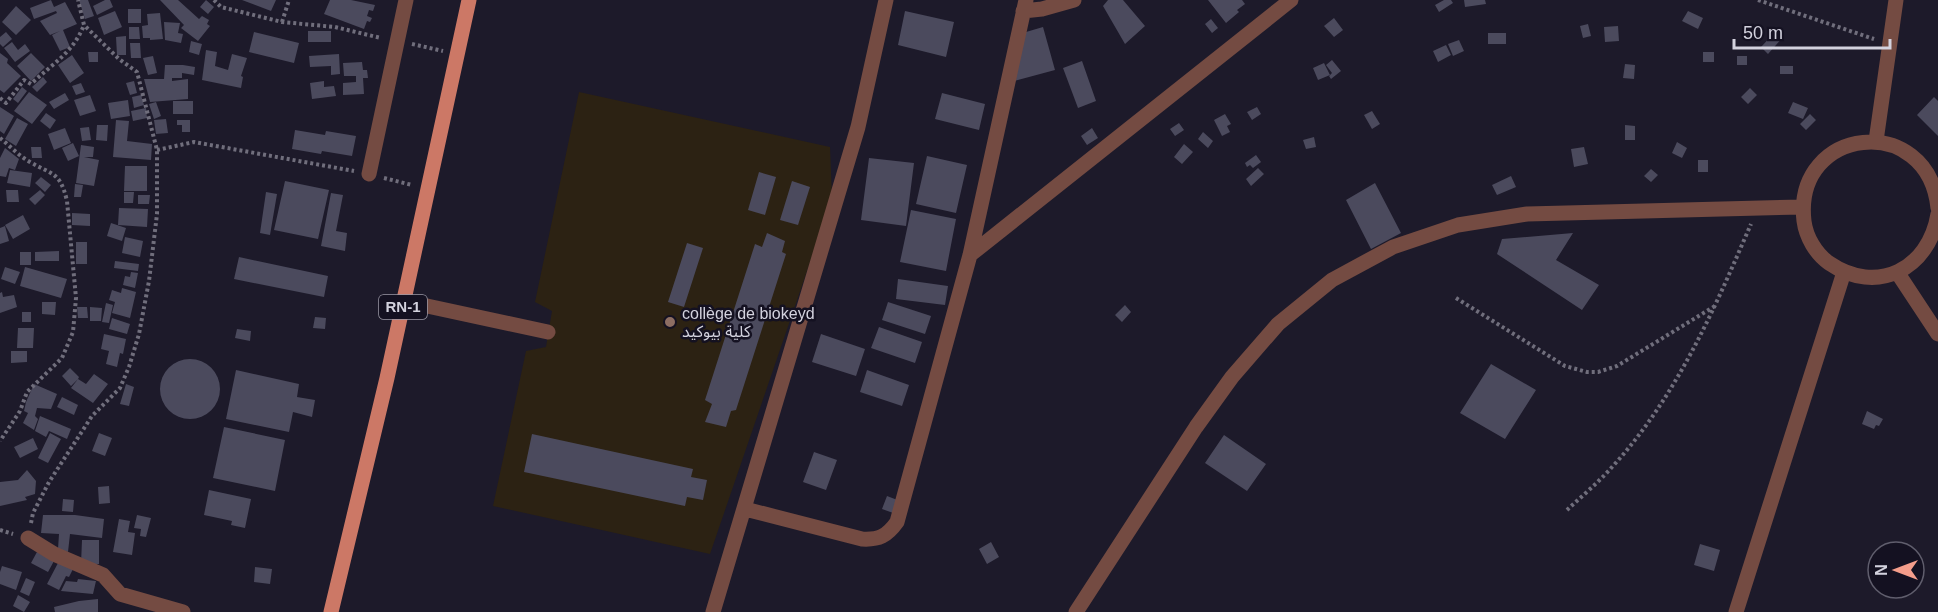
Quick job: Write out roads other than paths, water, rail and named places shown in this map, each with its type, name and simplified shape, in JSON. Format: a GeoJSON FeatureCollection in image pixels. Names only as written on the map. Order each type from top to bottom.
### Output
{"type":"FeatureCollection","features":[{"type":"Feature","properties":{"kind":"main road","name":"RN-1"},"geometry":{"type":"LineString","coordinates":[[331,612],[404,301],[469,0]]}},
{"type":"Feature","properties":{"kind":"street"},"geometry":{"type":"LineString","coordinates":[[369,174],[406,0]]}},
{"type":"Feature","properties":{"kind":"street"},"geometry":{"type":"LineString","coordinates":[[713,612],[858,126],[886,0]]}},
{"type":"Feature","properties":{"kind":"street"},"geometry":{"type":"LineString","coordinates":[[744,509],[862,539],[876,540],[889,534],[897,522],[970,255],[1024,5],[1042,9],[1074,0]]}},
{"type":"Feature","properties":{"kind":"street"},"geometry":{"type":"LineString","coordinates":[[970,255],[1291,0]]}},
{"type":"Feature","properties":{"kind":"street"},"geometry":{"type":"LineString","coordinates":[[1876,141],[1896,0]]}},
{"type":"Feature","properties":{"kind":"street"},"geometry":{"type":"LineString","coordinates":[[1938,208],[1937,194],[1931,178],[1921,164],[1908,152],[1893,144],[1876,141],[1854,143],[1834,151],[1817,166],[1806,185],[1802,207],[1804,227],[1813,246],[1827,262],[1844,272],[1861,277],[1880,277],[1910,265],[1926,248],[1936,227],[1938,214]]}},
{"type":"Feature","properties":{"kind":"street"},"geometry":{"type":"LineString","coordinates":[[1076,612],[1196,427],[1232,377],[1278,324],[1332,280],[1392,247],[1458,225],[1527,214],[1802,207]]}},
{"type":"Feature","properties":{"kind":"street"},"geometry":{"type":"LineString","coordinates":[[1736,612],[1844,272]]}},
{"type":"Feature","properties":{"kind":"street"},"geometry":{"type":"LineString","coordinates":[[1897,272],[1938,334]]}},
{"type":"Feature","properties":{"kind":"street"},"geometry":{"type":"LineString","coordinates":[[404,301],[548,332]]}},
{"type":"Feature","properties":{"kind":"street"},"geometry":{"type":"LineString","coordinates":[[28,538],[54,554],[103,575],[120,594],[183,612]]}},
{"type":"Feature","properties":{"kind":"place","name":"collège de biokeyd كلية بيوكيد"},"geometry":{"type":"Point","coordinates":[670,322]}}]}
